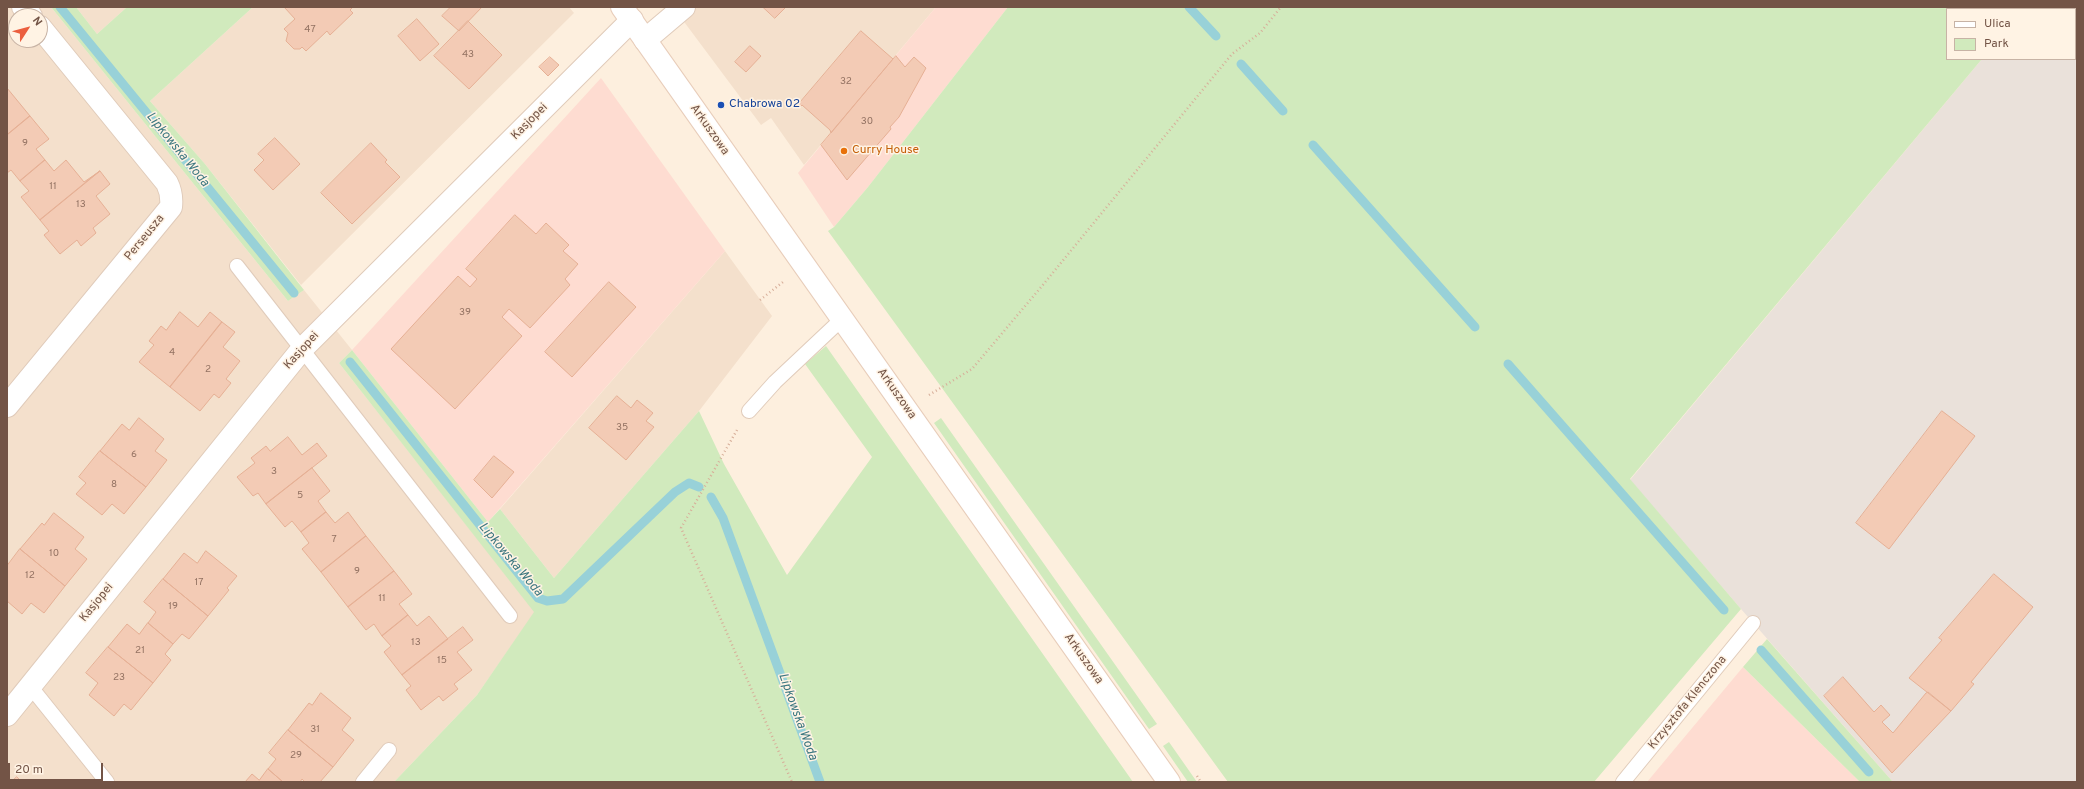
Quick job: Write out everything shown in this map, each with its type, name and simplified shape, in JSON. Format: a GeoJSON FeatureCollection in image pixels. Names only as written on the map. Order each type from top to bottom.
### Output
{"type":"FeatureCollection","features":[{"type":"Feature","properties":{"kind":"street"},"geometry":{"type":"LineString","coordinates":[[646,40],[684,7]]}},
{"type":"Feature","properties":{"kind":"street","name":"Arkuszowa"},"geometry":{"type":"LineString","coordinates":[[627,14],[1169,782]]}},
{"type":"Feature","properties":{"kind":"street","name":"Kasjopei"},"geometry":{"type":"LineString","coordinates":[[7,715],[303,348],[627,14]]}},
{"type":"Feature","properties":{"kind":"street","name":"Perseusza"},"geometry":{"type":"LineString","coordinates":[[7,406],[171,207],[172,200],[171,191],[167,183],[48,37]]}},
{"type":"Feature","properties":{"kind":"lane"},"geometry":{"type":"LineString","coordinates":[[237,266],[303,348],[510,616]]}},
{"type":"Feature","properties":{"kind":"lane"},"geometry":{"type":"LineString","coordinates":[[749,411],[775,382],[842,319]]}},
{"type":"Feature","properties":{"kind":"lane","name":"Krzysztofa Klenczona"},"geometry":{"type":"LineString","coordinates":[[1623,782],[1754,623]]}},
{"type":"Feature","properties":{"kind":"lane"},"geometry":{"type":"LineString","coordinates":[[30,686],[107,782]]}},
{"type":"Feature","properties":{"kind":"lane"},"geometry":{"type":"LineString","coordinates":[[363,782],[390,750]]}},
{"type":"Feature","properties":{"kind":"path"},"geometry":{"type":"LineString","coordinates":[[928,395],[972,369],[1058,268],[1232,54],[1260,33],[1281,7]]}},
{"type":"Feature","properties":{"kind":"path"},"geometry":{"type":"LineString","coordinates":[[760,300],[786,279]]}},
{"type":"Feature","properties":{"kind":"path"},"geometry":{"type":"LineString","coordinates":[[749,411],[681,528],[792,782]]}},
{"type":"Feature","properties":{"kind":"shaded area"},"geometry":{"type":"Polygon","coordinates":[[[7,7],[51,7],[288,301],[304,290],[352,350],[339,363],[535,612],[477,695],[394,782],[7,782],[7,7]]]}},
{"type":"Feature","properties":{"kind":"shaded area"},"geometry":{"type":"Polygon","coordinates":[[[76,7],[127,7],[97,34],[76,7]]]}},
{"type":"Feature","properties":{"kind":"shaded area"},"geometry":{"type":"Polygon","coordinates":[[[253,7],[569,7],[574,13],[301,285],[205,164],[150,101],[253,7]]]}},
{"type":"Feature","properties":{"kind":"shaded area"},"geometry":{"type":"Polygon","coordinates":[[[673,7],[936,7],[804,165],[771,118],[761,125],[673,7]]]}},
{"type":"Feature","properties":{"kind":"shaded area"},"geometry":{"type":"Polygon","coordinates":[[[936,7],[1008,7],[868,187],[834,227],[798,173],[936,7]]]}},
{"type":"Feature","properties":{"kind":"shaded area"},"geometry":{"type":"Polygon","coordinates":[[[2077,7],[2077,782],[1893,782],[1630,480],[1981,60],[2076,60],[2076,8],[2024,8],[2077,7]]]}},
{"type":"Feature","properties":{"kind":"shaded area"},"geometry":{"type":"Polygon","coordinates":[[[601,78],[725,251],[488,522],[352,350],[601,78]]]}},
{"type":"Feature","properties":{"kind":"shaded area"},"geometry":{"type":"Polygon","coordinates":[[[725,251],[772,316],[699,411],[554,578],[500,509],[725,251]]]}},
{"type":"Feature","properties":{"kind":"shaded area"},"geometry":{"type":"Polygon","coordinates":[[[1743,667],[1860,782],[1647,782],[1743,667]]]}},
{"type":"Feature","properties":{"kind":"green space"},"geometry":{"type":"Polygon","coordinates":[[[51,7],[76,7],[97,34],[127,7],[253,7],[150,101],[205,164],[304,290],[288,301],[51,7]]]}},
{"type":"Feature","properties":{"kind":"green space"},"geometry":{"type":"Polygon","coordinates":[[[1008,7],[2025,7],[1946,8],[1946,60],[1981,60],[1630,479],[1741,609],[1594,782],[1228,782],[828,231],[834,227],[868,187],[1008,7]]]}},
{"type":"Feature","properties":{"kind":"green space"},"geometry":{"type":"Polygon","coordinates":[[[826,346],[1133,782],[394,782],[477,695],[534,612],[339,363],[352,350],[488,522],[500,509],[554,578],[699,411],[724,464],[787,575],[872,457],[805,364],[826,346]]]}},
{"type":"Feature","properties":{"kind":"green space"},"geometry":{"type":"Polygon","coordinates":[[[941,418],[1157,724],[1149,729],[934,423],[941,418]]]}},
{"type":"Feature","properties":{"kind":"green space"},"geometry":{"type":"Polygon","coordinates":[[[1767,639],[1893,782],[1860,782],[1743,667],[1767,639]]]}},
{"type":"Feature","properties":{"kind":"green space"},"geometry":{"type":"Polygon","coordinates":[[[1169,742],[1197,782],[1188,782],[1163,746],[1169,742]]]}},
{"type":"Feature","properties":{"kind":"building"},"geometry":{"type":"Polygon","coordinates":[[[353,7],[350,10],[353,13],[330,35],[327,31],[306,51],[302,47],[300,49],[294,49],[286,41],[288,33],[284,29],[295,19],[285,8],[353,7]]]}},
{"type":"Feature","properties":{"kind":"building"},"geometry":{"type":"Polygon","coordinates":[[[451,7],[482,7],[459,31],[442,16],[451,7]]]}},
{"type":"Feature","properties":{"kind":"building"},"geometry":{"type":"Polygon","coordinates":[[[763,7],[786,7],[775,18],[763,7]]]}},
{"type":"Feature","properties":{"kind":"building"},"geometry":{"type":"Polygon","coordinates":[[[417,19],[439,44],[420,61],[398,36],[417,19]]]}},
{"type":"Feature","properties":{"kind":"building"},"geometry":{"type":"Polygon","coordinates":[[[468,21],[502,55],[469,89],[434,56],[468,21]]]}},
{"type":"Feature","properties":{"kind":"building"},"geometry":{"type":"Polygon","coordinates":[[[861,31],[893,59],[831,133],[830,130],[802,105],[800,107],[798,105],[861,31]]]}},
{"type":"Feature","properties":{"kind":"building"},"geometry":{"type":"Polygon","coordinates":[[[750,46],[761,56],[746,72],[735,62],[750,46]]]}},
{"type":"Feature","properties":{"kind":"building"},"geometry":{"type":"Polygon","coordinates":[[[896,56],[905,67],[914,57],[926,68],[899,117],[890,127],[891,129],[847,180],[821,145],[896,56]]]}},
{"type":"Feature","properties":{"kind":"building"},"geometry":{"type":"Polygon","coordinates":[[[550,57],[559,65],[548,76],[539,67],[550,57]]]}},
{"type":"Feature","properties":{"kind":"building"},"geometry":{"type":"Polygon","coordinates":[[[7,88],[30,116],[7,135],[7,88]]]}},
{"type":"Feature","properties":{"kind":"building"},"geometry":{"type":"Polygon","coordinates":[[[30,116],[49,139],[36,149],[45,160],[20,181],[11,170],[7,173],[7,135],[30,116]]]}},
{"type":"Feature","properties":{"kind":"building"},"geometry":{"type":"Polygon","coordinates":[[[275,138],[300,164],[273,190],[254,170],[264,160],[258,154],[275,138]]]}},
{"type":"Feature","properties":{"kind":"building"},"geometry":{"type":"Polygon","coordinates":[[[371,143],[387,160],[385,162],[400,177],[352,224],[321,193],[371,143]]]}},
{"type":"Feature","properties":{"kind":"building"},"geometry":{"type":"Polygon","coordinates":[[[45,160],[54,171],[66,160],[84,182],[100,171],[40,220],[21,197],[29,191],[20,181],[45,160]]]}},
{"type":"Feature","properties":{"kind":"building"},"geometry":{"type":"Polygon","coordinates":[[[100,171],[110,184],[96,196],[110,214],[93,228],[96,233],[81,246],[77,240],[60,254],[44,235],[49,231],[40,220],[100,171]]]}},
{"type":"Feature","properties":{"kind":"building"},"geometry":{"type":"Polygon","coordinates":[[[515,215],[536,234],[546,223],[569,245],[563,251],[578,264],[565,279],[570,285],[530,328],[509,309],[502,317],[522,336],[455,409],[391,349],[458,276],[470,287],[477,279],[466,269],[515,215]]]}},
{"type":"Feature","properties":{"kind":"building"},"geometry":{"type":"Polygon","coordinates":[[[609,282],[636,307],[572,377],[545,352],[609,282]]]}},
{"type":"Feature","properties":{"kind":"building"},"geometry":{"type":"Polygon","coordinates":[[[180,312],[198,327],[210,312],[222,322],[170,387],[139,362],[154,345],[149,341],[161,326],[166,330],[180,312]]]}},
{"type":"Feature","properties":{"kind":"building"},"geometry":{"type":"Polygon","coordinates":[[[222,322],[235,332],[223,347],[240,361],[226,379],[231,383],[219,398],[214,394],[200,411],[170,387],[222,322]]]}},
{"type":"Feature","properties":{"kind":"building"},"geometry":{"type":"Polygon","coordinates":[[[617,396],[631,408],[637,400],[653,413],[646,421],[654,427],[626,460],[589,428],[617,396]]]}},
{"type":"Feature","properties":{"kind":"building"},"geometry":{"type":"Polygon","coordinates":[[[1942,411],[1975,436],[1889,549],[1856,523],[1942,411]]]}},
{"type":"Feature","properties":{"kind":"building"},"geometry":{"type":"Polygon","coordinates":[[[139,418],[164,439],[155,451],[167,460],[146,487],[100,451],[122,424],[129,430],[139,418]]]}},
{"type":"Feature","properties":{"kind":"building"},"geometry":{"type":"Polygon","coordinates":[[[288,437],[302,455],[317,443],[327,456],[266,504],[258,493],[253,496],[237,477],[255,463],[251,458],[266,446],[270,451],[288,437]]]}},
{"type":"Feature","properties":{"kind":"building"},"geometry":{"type":"Polygon","coordinates":[[[100,451],[146,487],[124,514],[112,504],[102,515],[76,494],[86,483],[79,477],[100,451]]]}},
{"type":"Feature","properties":{"kind":"building"},"geometry":{"type":"Polygon","coordinates":[[[494,456],[514,472],[492,498],[474,480],[494,456]]]}},
{"type":"Feature","properties":{"kind":"building"},"geometry":{"type":"Polygon","coordinates":[[[312,468],[330,491],[318,501],[326,512],[301,532],[292,521],[285,527],[266,504],[312,468]]]}},
{"type":"Feature","properties":{"kind":"building"},"geometry":{"type":"Polygon","coordinates":[[[326,512],[335,523],[348,512],[366,536],[321,572],[302,549],[309,543],[301,532],[326,512]]]}},
{"type":"Feature","properties":{"kind":"building"},"geometry":{"type":"Polygon","coordinates":[[[54,513],[84,537],[75,549],[87,559],[65,586],[20,549],[42,523],[44,525],[54,513]]]}},
{"type":"Feature","properties":{"kind":"building"},"geometry":{"type":"Polygon","coordinates":[[[366,536],[394,571],[348,607],[321,572],[366,536]]]}},
{"type":"Feature","properties":{"kind":"building"},"geometry":{"type":"Polygon","coordinates":[[[20,549],[65,586],[44,613],[31,603],[22,614],[7,601],[7,566],[20,549]]]}},
{"type":"Feature","properties":{"kind":"building"},"geometry":{"type":"Polygon","coordinates":[[[206,551],[237,576],[227,588],[229,590],[208,616],[163,579],[184,553],[197,563],[206,551]]]}},
{"type":"Feature","properties":{"kind":"building"},"geometry":{"type":"Polygon","coordinates":[[[394,571],[412,594],[399,604],[408,615],[382,636],[374,624],[366,630],[348,607],[394,571]]]}},
{"type":"Feature","properties":{"kind":"building"},"geometry":{"type":"Polygon","coordinates":[[[1994,574],[2033,607],[1971,682],[1974,684],[1951,711],[1909,678],[1942,640],[1939,638],[1994,574]]]}},
{"type":"Feature","properties":{"kind":"building"},"geometry":{"type":"Polygon","coordinates":[[[163,579],[208,616],[189,639],[182,634],[173,644],[148,623],[156,612],[144,602],[163,579]]]}},
{"type":"Feature","properties":{"kind":"building"},"geometry":{"type":"Polygon","coordinates":[[[408,615],[417,626],[429,616],[448,639],[402,675],[384,652],[391,646],[382,636],[408,615]]]}},
{"type":"Feature","properties":{"kind":"building"},"geometry":{"type":"Polygon","coordinates":[[[148,623],[173,644],[165,654],[171,660],[153,683],[108,647],[127,624],[139,634],[148,623]]]}},
{"type":"Feature","properties":{"kind":"building"},"geometry":{"type":"Polygon","coordinates":[[[463,627],[473,640],[457,652],[472,670],[454,684],[458,689],[443,701],[439,696],[421,710],[406,690],[411,686],[402,675],[463,627]]]}},
{"type":"Feature","properties":{"kind":"building"},"geometry":{"type":"Polygon","coordinates":[[[108,647],[153,683],[131,710],[124,704],[114,716],[89,695],[98,683],[86,673],[108,647]]]}},
{"type":"Feature","properties":{"kind":"building"},"geometry":{"type":"Polygon","coordinates":[[[1843,677],[1874,712],[1881,705],[1890,715],[1882,722],[1893,733],[1928,692],[1951,711],[1892,773],[1824,696],[1843,677]]]}},
{"type":"Feature","properties":{"kind":"building"},"geometry":{"type":"Polygon","coordinates":[[[321,693],[351,718],[342,730],[354,740],[333,767],[288,730],[309,703],[312,705],[321,693]]]}},
{"type":"Feature","properties":{"kind":"building"},"geometry":{"type":"Polygon","coordinates":[[[288,730],[333,767],[320,782],[305,782],[302,779],[300,782],[283,782],[268,769],[276,759],[269,753],[288,730]]]}},
{"type":"Feature","properties":{"kind":"building"},"geometry":{"type":"Polygon","coordinates":[[[268,769],[283,782],[245,782],[252,774],[259,780],[268,769]]]}},
{"type":"Feature","properties":{"kind":"building"},"geometry":{"type":"Polygon","coordinates":[[[17,777],[22,782],[11,782],[17,777]]]}},
{"type":"Feature","properties":{"kind":"waterway","name":"Lipkowska Woda"},"geometry":{"type":"LineString","coordinates":[[60,7],[294,293]]}},
{"type":"Feature","properties":{"kind":"waterway"},"geometry":{"type":"LineString","coordinates":[[1189,7],[1216,36]]}},
{"type":"Feature","properties":{"kind":"waterway"},"geometry":{"type":"LineString","coordinates":[[1241,64],[1283,111]]}},
{"type":"Feature","properties":{"kind":"waterway"},"geometry":{"type":"LineString","coordinates":[[1313,145],[1475,327]]}},
{"type":"Feature","properties":{"kind":"waterway","name":"Lipkowska Woda"},"geometry":{"type":"LineString","coordinates":[[350,362],[538,598],[547,601],[563,599],[675,492],[689,483],[699,487]]}},
{"type":"Feature","properties":{"kind":"waterway"},"geometry":{"type":"LineString","coordinates":[[1508,364],[1724,610]]}},
{"type":"Feature","properties":{"kind":"waterway","name":"Lipkowska Woda"},"geometry":{"type":"LineString","coordinates":[[711,497],[723,518],[820,782]]}},
{"type":"Feature","properties":{"kind":"waterway"},"geometry":{"type":"LineString","coordinates":[[1761,650],[1869,772]]}},
{"type":"Feature","properties":{"kind":"place","name":"Chabrowa 02"},"geometry":{"type":"Point","coordinates":[721,105]}},
{"type":"Feature","properties":{"kind":"place","name":"Curry House"},"geometry":{"type":"Point","coordinates":[844,151]}}]}
